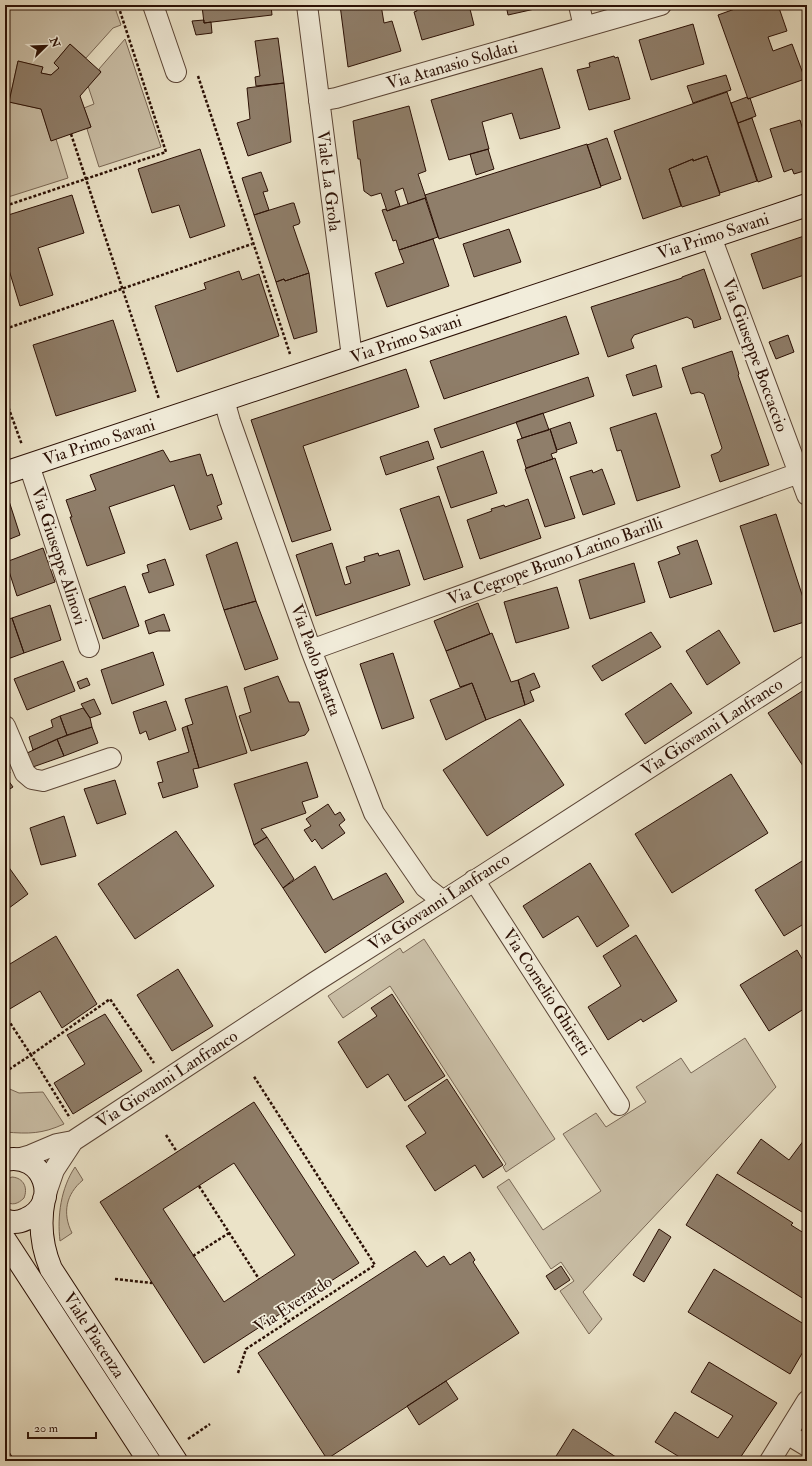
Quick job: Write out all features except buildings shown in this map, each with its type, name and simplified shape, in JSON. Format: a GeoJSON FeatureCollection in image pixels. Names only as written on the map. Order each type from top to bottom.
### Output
{"type":"FeatureCollection","features":[{"type":"Feature","properties":{"kind":"street"},"geometry":{"type":"LineString","coordinates":[[153,5],[176,72]]}},
{"type":"Feature","properties":{"kind":"street","name":"Viale La Grola"},"geometry":{"type":"LineString","coordinates":[[307,5],[352,357]]}},
{"type":"Feature","properties":{"kind":"street"},"geometry":{"type":"LineString","coordinates":[[579,5],[584,28]]}},
{"type":"Feature","properties":{"kind":"street","name":"Via Atanasio Soldati"},"geometry":{"type":"LineString","coordinates":[[319,101],[343,96],[661,5]]}},
{"type":"Feature","properties":{"kind":"street","name":"Via Primo Savani"},"geometry":{"type":"LineString","coordinates":[[5,473],[807,205]]}},
{"type":"Feature","properties":{"kind":"street","name":"Via Giuseppe Boccaccio"},"geometry":{"type":"LineString","coordinates":[[711,237],[807,495]]}},
{"type":"Feature","properties":{"kind":"street","name":"Via Paolo Baratta"},"geometry":{"type":"LineString","coordinates":[[224,400],[311,650],[374,813],[425,887],[442,901]]}},
{"type":"Feature","properties":{"kind":"street","name":"Via Giuseppe Alinovi"},"geometry":{"type":"LineString","coordinates":[[29,465],[89,647]]}},
{"type":"Feature","properties":{"kind":"street","name":"Via Cegrope Bruno Latino Barilli"},"geometry":{"type":"LineString","coordinates":[[311,650],[799,473]]}},
{"type":"Feature","properties":{"kind":"street","name":"Via Giovanni Lanfranco"},"geometry":{"type":"LineString","coordinates":[[10,1159],[31,1156],[57,1144],[77,1138],[315,982],[807,666]]}},
{"type":"Feature","properties":{"kind":"street"},"geometry":{"type":"LineString","coordinates":[[5,726],[25,773],[32,779],[42,781],[111,758]]}},
{"type":"Feature","properties":{"kind":"street","name":"Via Cornelio Ghiretti"},"geometry":{"type":"LineString","coordinates":[[474,880],[619,1105]]}},
{"type":"Feature","properties":{"kind":"street","name":"Via Giovanni Lanfranco"},"geometry":{"type":"LineString","coordinates":[[44,1199],[54,1170],[77,1138]]}},
{"type":"Feature","properties":{"kind":"street","name":"Viale Piacenza"},"geometry":{"type":"LineString","coordinates":[[10,1159],[30,1163],[40,1173],[45,1185],[41,1216],[41,1235],[45,1253],[51,1269],[176,1461]]}},
{"type":"Feature","properties":{"kind":"street"},"geometry":{"type":"LineString","coordinates":[[5,1220],[15,1222],[28,1219],[38,1210],[44,1199]]}},
{"type":"Feature","properties":{"kind":"street","name":"Viale Piacenza"},"geometry":{"type":"LineString","coordinates":[[5,1240],[149,1461]]}},
{"type":"Feature","properties":{"kind":"street"},"geometry":{"type":"LineString","coordinates":[[770,1461],[807,1401]]}},
{"type":"Feature","properties":{"kind":"street"},"geometry":{"type":"LineString","coordinates":[[787,1434],[807,1446]]}},
{"type":"Feature","properties":{"kind":"path"},"geometry":{"type":"LineString","coordinates":[[5,206],[166,152],[118,5]]}},
{"type":"Feature","properties":{"kind":"path"},"geometry":{"type":"LineString","coordinates":[[176,72],[195,66],[252,244],[297,376]]}},
{"type":"Feature","properties":{"kind":"path"},"geometry":{"type":"LineString","coordinates":[[71,134],[165,419]]}},
{"type":"Feature","properties":{"kind":"path"},"geometry":{"type":"LineString","coordinates":[[5,330],[252,244]]}},
{"type":"Feature","properties":{"kind":"path"},"geometry":{"type":"LineString","coordinates":[[5,398],[29,465]]}},
{"type":"Feature","properties":{"kind":"path"},"geometry":{"type":"LineString","coordinates":[[5,1072],[110,999],[165,1080]]}},
{"type":"Feature","properties":{"kind":"path"},"geometry":{"type":"LineString","coordinates":[[5,1016],[31,1055],[77,1138]]}},
{"type":"Feature","properties":{"kind":"path","name":"Via Everardo"},"geometry":{"type":"LineString","coordinates":[[238,1373],[246,1349],[375,1265],[253,1076]]}},
{"type":"Feature","properties":{"kind":"path"},"geometry":{"type":"LineString","coordinates":[[166,1135],[177,1152]]}},
{"type":"Feature","properties":{"kind":"path"},"geometry":{"type":"LineString","coordinates":[[199,1186],[259,1279]]}},
{"type":"Feature","properties":{"kind":"path"},"geometry":{"type":"LineString","coordinates":[[193,1256],[229,1232]]}},
{"type":"Feature","properties":{"kind":"path"},"geometry":{"type":"LineString","coordinates":[[115,1278],[152,1283]]}},
{"type":"Feature","properties":{"kind":"path"},"geometry":{"type":"LineString","coordinates":[[282,1313],[288,1322]]}},
{"type":"Feature","properties":{"kind":"shaded area"},"geometry":{"type":"Polygon","coordinates":[[[5,5],[114,5],[121,25],[113,28],[86,58],[70,44],[54,63],[59,68],[51,75],[41,73],[42,67],[18,61],[9,102],[41,109],[51,140],[56,139],[68,178],[5,198],[5,5]]]}},
{"type":"Feature","properties":{"kind":"shaded area"},"geometry":{"type":"Polygon","coordinates":[[[125,39],[161,147],[99,167],[87,129],[91,127],[84,108],[94,104],[88,86],[101,72],[99,69],[125,39]]]}},
{"type":"Feature","properties":{"kind":"shaded area"},"geometry":{"type":"Polygon","coordinates":[[[424,939],[555,1139],[506,1172],[503,1167],[506,1164],[390,986],[343,1018],[328,996],[400,948],[403,953],[424,939]]]}},
{"type":"Feature","properties":{"kind":"shaded area"},"geometry":{"type":"Polygon","coordinates":[[[745,1038],[776,1087],[583,1292],[602,1319],[589,1334],[560,1291],[574,1281],[561,1262],[551,1269],[497,1187],[509,1179],[543,1230],[601,1191],[563,1134],[596,1113],[606,1127],[646,1102],[636,1087],[681,1058],[691,1073],[745,1038]]]}},
{"type":"Feature","properties":{"kind":"shaded area"},"geometry":{"type":"Polygon","coordinates":[[[5,1087],[19,1093],[43,1092],[64,1124],[49,1130],[35,1132],[5,1132],[5,1087]]]}},
{"type":"Feature","properties":{"kind":"shaded area"},"geometry":{"type":"Polygon","coordinates":[[[75,1167],[83,1180],[73,1191],[67,1204],[67,1218],[72,1233],[60,1241],[59,1222],[61,1202],[66,1184],[75,1167]]]}},
{"type":"Feature","properties":{"kind":"shaded area"},"geometry":{"type":"Polygon","coordinates":[[[12,1177],[22,1181],[26,1191],[24,1198],[13,1204],[5,1201],[5,1180],[12,1177]]]}}]}
